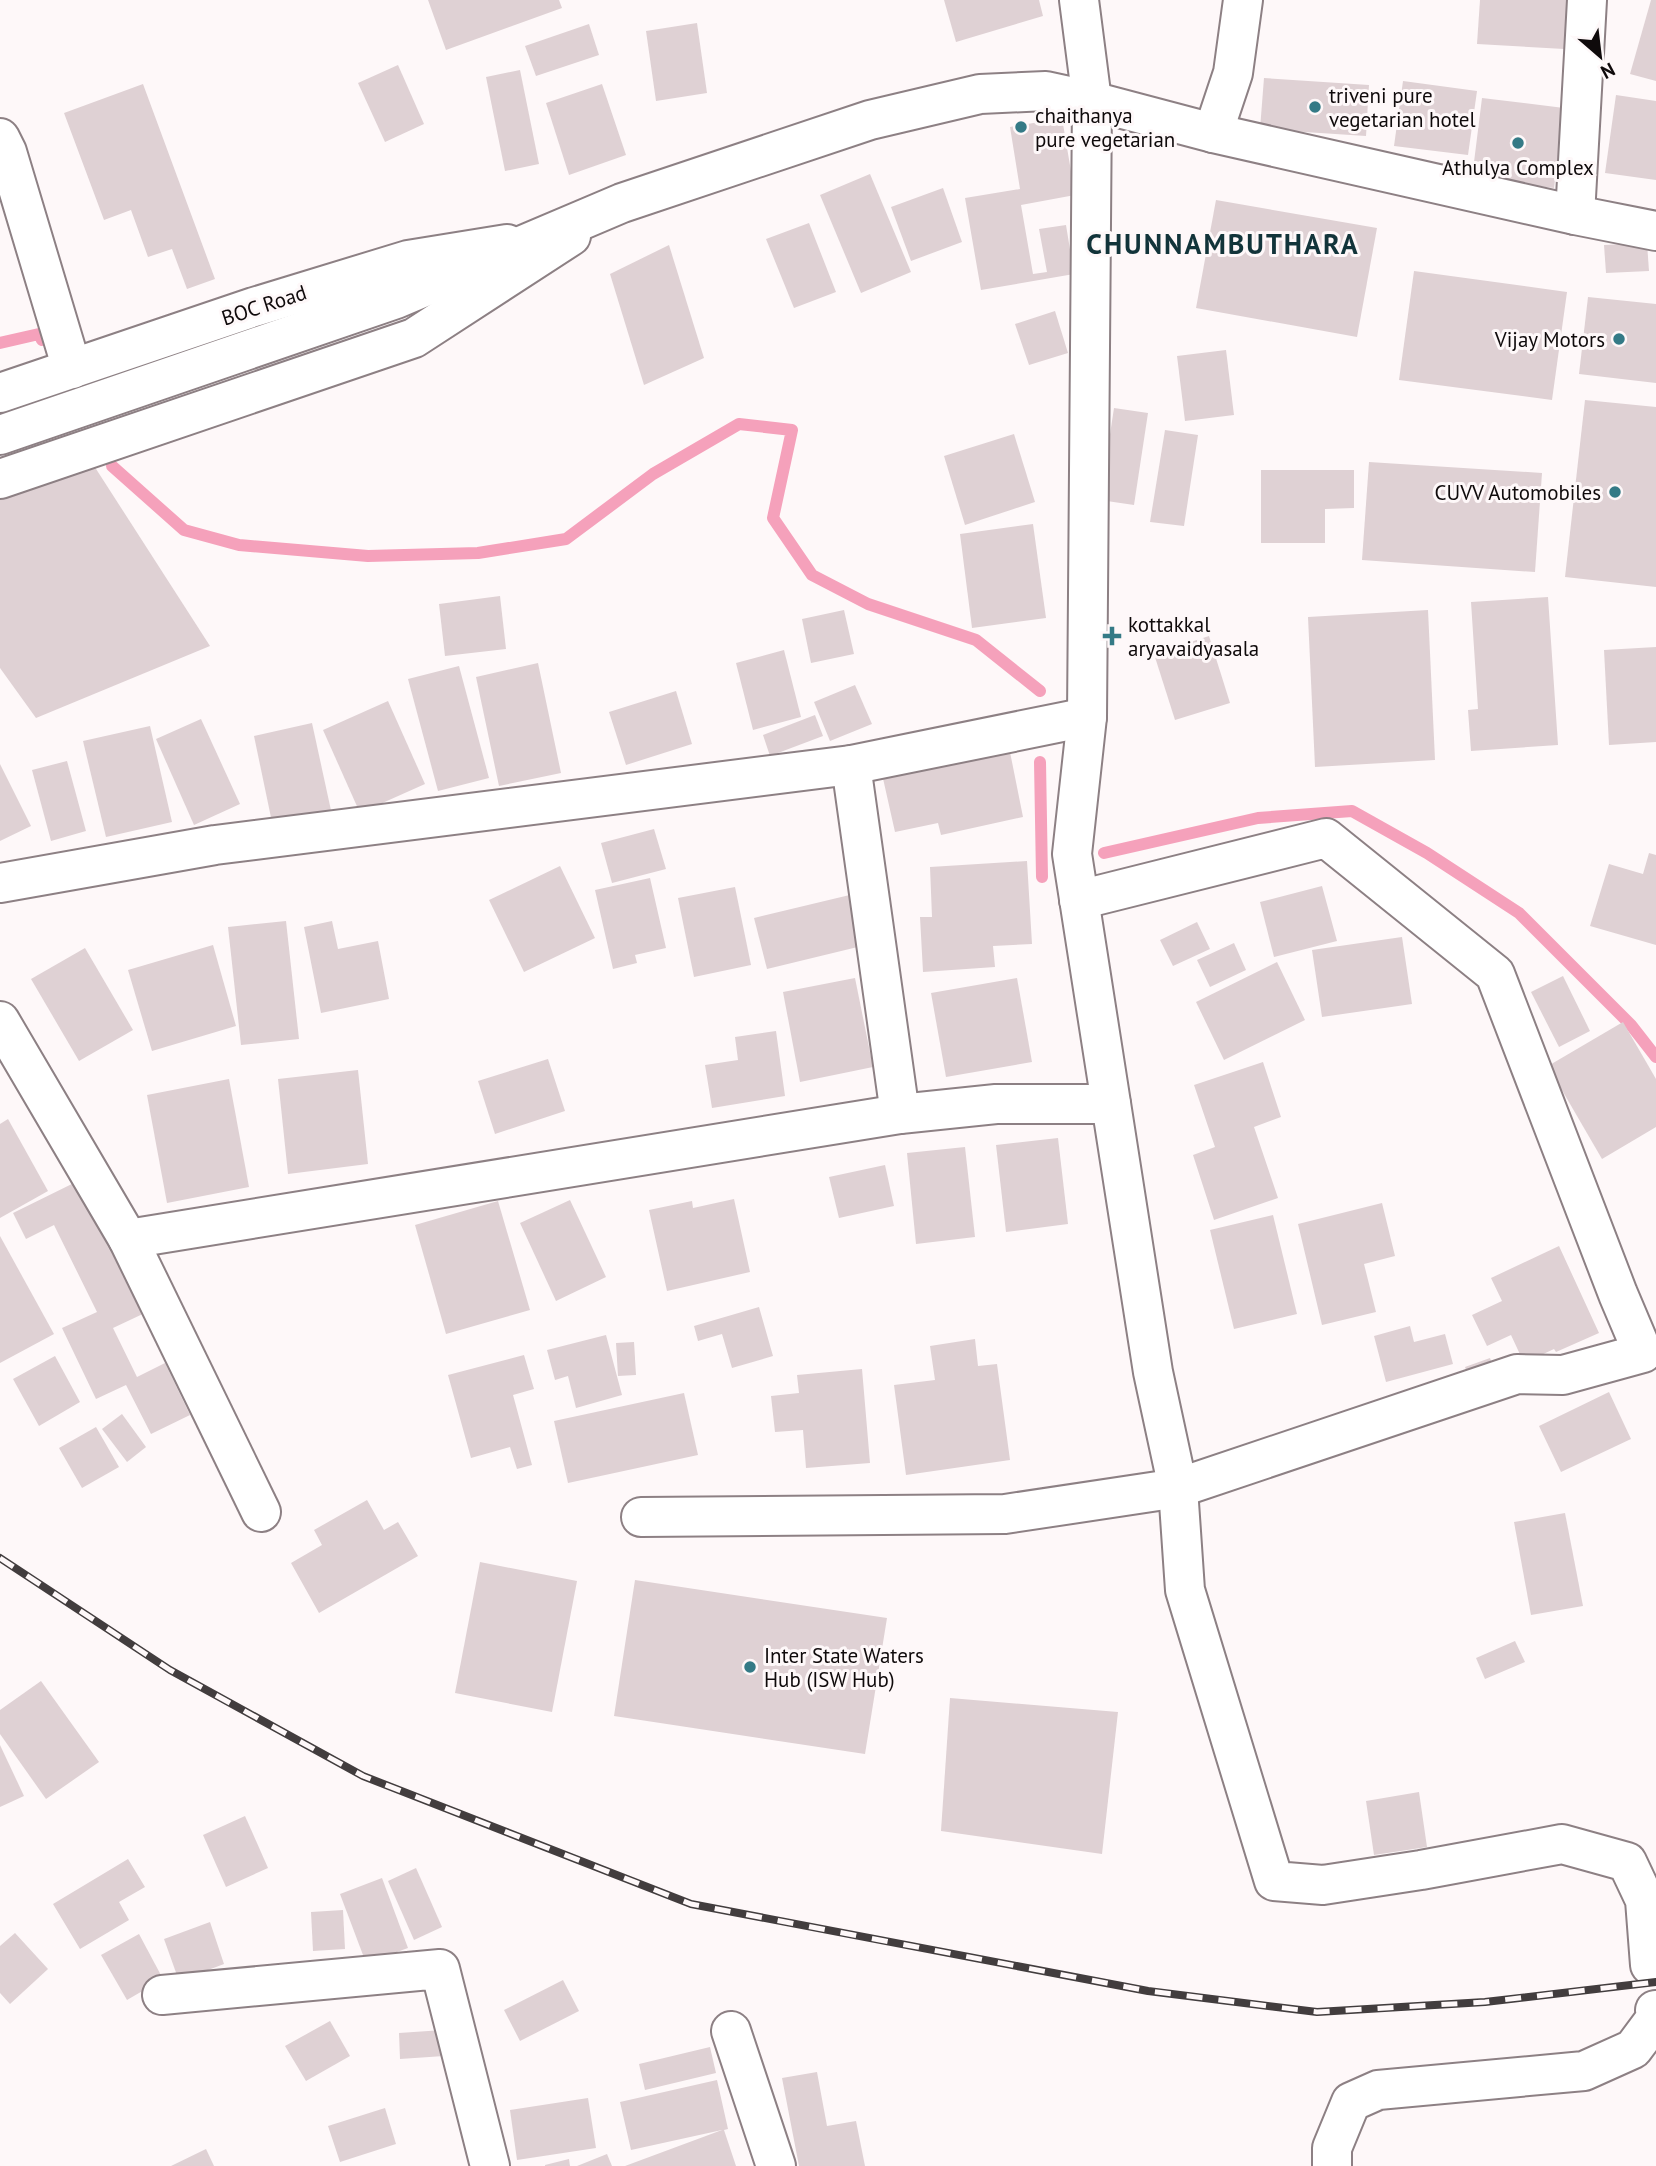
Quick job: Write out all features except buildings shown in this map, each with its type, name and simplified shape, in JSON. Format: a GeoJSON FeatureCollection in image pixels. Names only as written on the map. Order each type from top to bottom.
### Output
{"type":"FeatureCollection","features":[{"type":"Feature","properties":{"kind":"street"},"geometry":{"type":"LineString","coordinates":[[1079,0],[1092,101],[1087,718],[1072,854],[1153,1371],[1178,1488],[1185,1590],[1274,1881],[1323,1885],[1562,1844],[1627,1863],[1645,1900],[1650,1965]]}},
{"type":"Feature","properties":{"kind":"street"},"geometry":{"type":"LineString","coordinates":[[1213,133],[1233,73],[1242,0]]}},
{"type":"Feature","properties":{"kind":"street"},"geometry":{"type":"LineString","coordinates":[[1575,215],[1587,0]]}},
{"type":"Feature","properties":{"kind":"street"},"geometry":{"type":"LineString","coordinates":[[0,436],[396,299],[622,203],[870,120],[980,94],[1046,91],[1213,133],[1656,231]]}},
{"type":"Feature","properties":{"kind":"street"},"geometry":{"type":"LineString","coordinates":[[0,138],[7,152],[72,369]]}},
{"type":"Feature","properties":{"kind":"street"},"geometry":{"type":"LineString","coordinates":[[0,479],[414,338],[622,203]]}},
{"type":"Feature","properties":{"kind":"street","name":"BOC Road"},"geometry":{"type":"LineString","coordinates":[[0,393],[254,307],[408,260],[535,240]]}},
{"type":"Feature","properties":{"kind":"street"},"geometry":{"type":"LineString","coordinates":[[0,883],[215,845],[852,765],[1087,718]]}},
{"type":"Feature","properties":{"kind":"street"},"geometry":{"type":"LineString","coordinates":[[852,765],[900,1114]]}},
{"type":"Feature","properties":{"kind":"street"},"geometry":{"type":"LineString","coordinates":[[641,1517],[1005,1514],[1178,1488],[1517,1374],[1563,1375],[1643,1353],[1495,974],[1326,838],[1079,900]]}},
{"type":"Feature","properties":{"kind":"street"},"geometry":{"type":"LineString","coordinates":[[0,1021],[128,1239],[261,1512]]}},
{"type":"Feature","properties":{"kind":"street"},"geometry":{"type":"LineString","coordinates":[[128,1239],[900,1114],[996,1104],[1111,1104]]}},
{"type":"Feature","properties":{"kind":"street"},"geometry":{"type":"LineString","coordinates":[[162,1995],[440,1969],[490,2166]]}},
{"type":"Feature","properties":{"kind":"street"},"geometry":{"type":"LineString","coordinates":[[1332,2166],[1332,2148],[1351,2102],[1378,2090],[1584,2071],[1633,2049],[1656,2018],[1655,2010]]}},
{"type":"Feature","properties":{"kind":"street"},"geometry":{"type":"LineString","coordinates":[[731,2031],[776,2166]]}},
{"type":"Feature","properties":{"kind":"waterway"},"geometry":{"type":"LineString","coordinates":[[0,343],[39,334],[42,340]]}},
{"type":"Feature","properties":{"kind":"waterway"},"geometry":{"type":"LineString","coordinates":[[112,466],[184,530],[239,545],[368,556],[478,553],[566,539],[653,474],[739,424],[792,430],[773,518],[812,575],[868,604],[976,640],[1040,691]]}},
{"type":"Feature","properties":{"kind":"waterway"},"geometry":{"type":"LineString","coordinates":[[1040,762],[1042,877]]}},
{"type":"Feature","properties":{"kind":"waterway"},"geometry":{"type":"LineString","coordinates":[[1104,853],[1258,818],[1352,811],[1427,853],[1519,913],[1631,1025],[1656,1057]]}},
{"type":"Feature","properties":{"kind":"railway"},"geometry":{"type":"LineString","coordinates":[[0,1558],[170,1670],[363,1776],[691,1904],[1148,1991],[1317,2012],[1485,2002],[1656,1982]]}},
{"type":"Feature","properties":{"kind":"place","name":"triveni pure vegetarian hotel"},"geometry":{"type":"Point","coordinates":[1315,107]}},
{"type":"Feature","properties":{"kind":"place","name":"chaithanya pure vegetarian"},"geometry":{"type":"Point","coordinates":[1021,127]}},
{"type":"Feature","properties":{"kind":"place","name":"Athulya Complex"},"geometry":{"type":"Point","coordinates":[1518,143]}},
{"type":"Feature","properties":{"kind":"place","name":"Vijay Motors"},"geometry":{"type":"Point","coordinates":[1619,339]}},
{"type":"Feature","properties":{"kind":"place","name":"CUVV Automobiles"},"geometry":{"type":"Point","coordinates":[1615,492]}},
{"type":"Feature","properties":{"kind":"place","name":"kottakkal aryavaidyasala"},"geometry":{"type":"Point","coordinates":[1112,636]}},
{"type":"Feature","properties":{"kind":"place","name":"Inter State Waters Hub (ISW Hub)"},"geometry":{"type":"Point","coordinates":[750,1667]}},
{"type":"Feature","properties":{"kind":"district","name":"CHUNNAMBUTHARA"},"geometry":{"type":"Point","coordinates":[1223,243]}}]}
